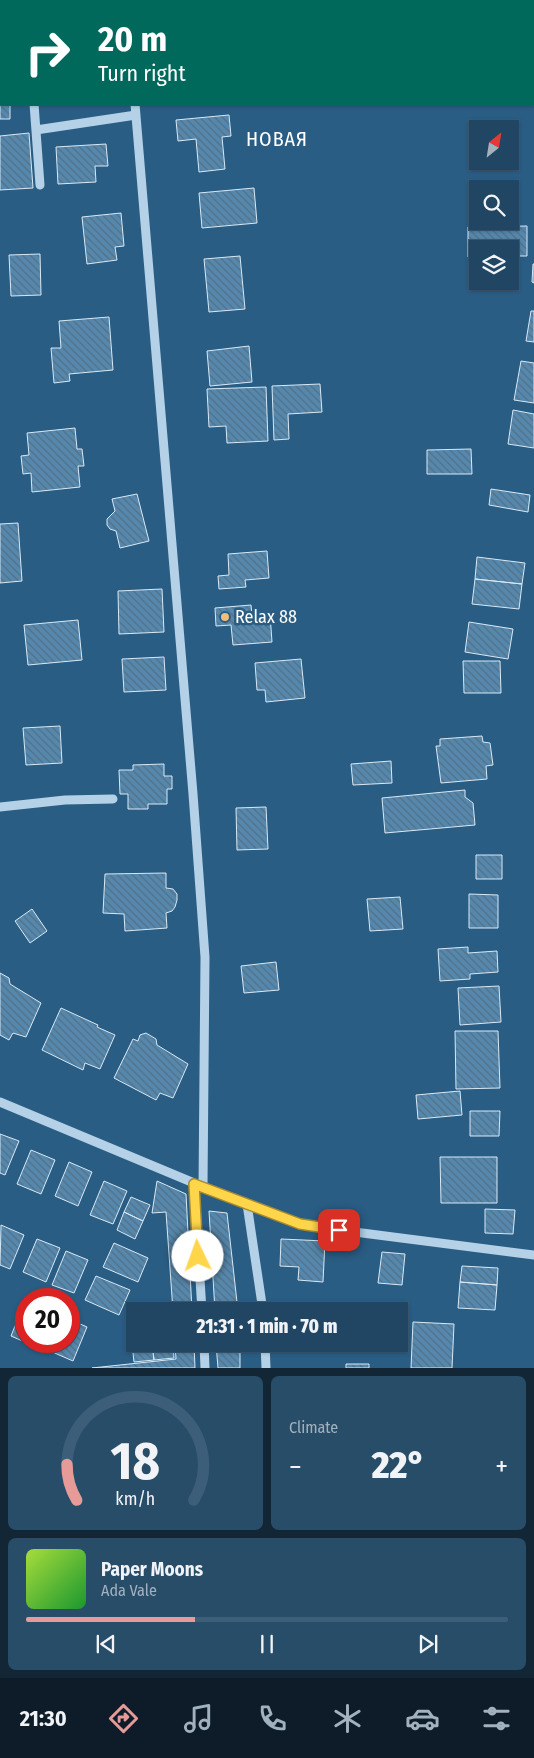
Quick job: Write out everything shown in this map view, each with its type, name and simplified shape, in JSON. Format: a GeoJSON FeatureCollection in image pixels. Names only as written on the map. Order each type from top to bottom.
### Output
{"type":"FeatureCollection","features":[{"type":"Feature","properties":{"kind":"street"},"geometry":{"type":"LineString","coordinates":[[34,105],[40,185]]}},
{"type":"Feature","properties":{"kind":"street"},"geometry":{"type":"LineString","coordinates":[[135,105],[205,957],[198,1185],[202,1302]]}},
{"type":"Feature","properties":{"kind":"street"},"geometry":{"type":"LineString","coordinates":[[36,130],[136,115]]}},
{"type":"Feature","properties":{"kind":"street"},"geometry":{"type":"LineString","coordinates":[[0,807],[65,800],[113,799]]}},
{"type":"Feature","properties":{"kind":"street"},"geometry":{"type":"LineString","coordinates":[[0,1102],[198,1185],[300,1224],[534,1255]]}},
{"type":"Feature","properties":{"kind":"street"},"geometry":{"type":"LineString","coordinates":[[247,1204],[262,1302]]}},
{"type":"Feature","properties":{"kind":"street"},"geometry":{"type":"LineString","coordinates":[[204,1352],[205,1368]]}},
{"type":"Feature","properties":{"kind":"street"},"geometry":{"type":"LineString","coordinates":[[265,1352],[266,1368]]}},
{"type":"Feature","properties":{"kind":"building"},"geometry":{"type":"Polygon","coordinates":[[[0,105],[10,105],[10,119],[0,119],[0,105]]]}},
{"type":"Feature","properties":{"kind":"building"},"geometry":{"type":"Polygon","coordinates":[[[229,115],[231,136],[222,137],[225,169],[199,172],[196,139],[178,141],[176,120],[229,115]]]}},
{"type":"Feature","properties":{"kind":"building"},"geometry":{"type":"Polygon","coordinates":[[[29,133],[33,188],[0,190],[0,136],[29,133]]]}},
{"type":"Feature","properties":{"kind":"building"},"geometry":{"type":"Polygon","coordinates":[[[106,144],[108,166],[95,166],[96,182],[58,184],[56,147],[106,144]]]}},
{"type":"Feature","properties":{"kind":"building"},"geometry":{"type":"Polygon","coordinates":[[[254,188],[257,223],[202,228],[199,193],[254,188]]]}},
{"type":"Feature","properties":{"kind":"building"},"geometry":{"type":"Polygon","coordinates":[[[121,213],[124,246],[115,247],[117,260],[87,264],[82,217],[121,213]]]}},
{"type":"Feature","properties":{"kind":"building"},"geometry":{"type":"Polygon","coordinates":[[[519,226],[527,226],[527,256],[519,256],[519,240],[469,240],[468,257],[468,227],[469,230],[519,230],[519,226]]]}},
{"type":"Feature","properties":{"kind":"building"},"geometry":{"type":"Polygon","coordinates":[[[40,254],[41,295],[11,296],[9,255],[40,254]]]}},
{"type":"Feature","properties":{"kind":"building"},"geometry":{"type":"Polygon","coordinates":[[[240,256],[245,309],[209,312],[204,259],[240,256]]]}},
{"type":"Feature","properties":{"kind":"building"},"geometry":{"type":"Polygon","coordinates":[[[534,264],[534,283],[532,282],[534,264]]]}},
{"type":"Feature","properties":{"kind":"building"},"geometry":{"type":"Polygon","coordinates":[[[531,311],[534,311],[534,342],[526,341],[531,311]]]}},
{"type":"Feature","properties":{"kind":"building"},"geometry":{"type":"Polygon","coordinates":[[[109,317],[113,370],[69,374],[70,381],[54,383],[51,348],[61,348],[59,321],[109,317]]]}},
{"type":"Feature","properties":{"kind":"building"},"geometry":{"type":"Polygon","coordinates":[[[249,346],[252,382],[210,386],[207,351],[249,346]]]}},
{"type":"Feature","properties":{"kind":"building"},"geometry":{"type":"Polygon","coordinates":[[[521,361],[534,363],[534,403],[514,400],[521,361]]]}},
{"type":"Feature","properties":{"kind":"building"},"geometry":{"type":"Polygon","coordinates":[[[320,384],[322,412],[288,414],[289,439],[274,440],[272,386],[320,384]]]}},
{"type":"Feature","properties":{"kind":"building"},"geometry":{"type":"Polygon","coordinates":[[[266,387],[268,441],[227,443],[226,426],[209,427],[207,389],[266,387]]]}},
{"type":"Feature","properties":{"kind":"building"},"geometry":{"type":"Polygon","coordinates":[[[513,410],[534,414],[534,448],[508,444],[513,410]]]}},
{"type":"Feature","properties":{"kind":"building"},"geometry":{"type":"Polygon","coordinates":[[[75,428],[77,449],[82,449],[84,466],[78,466],[80,487],[32,492],[31,473],[23,474],[21,456],[29,455],[27,433],[75,428]]]}},
{"type":"Feature","properties":{"kind":"building"},"geometry":{"type":"Polygon","coordinates":[[[471,449],[472,474],[427,474],[427,450],[471,449]]]}},
{"type":"Feature","properties":{"kind":"building"},"geometry":{"type":"Polygon","coordinates":[[[491,489],[530,495],[528,512],[489,505],[491,489]]]}},
{"type":"Feature","properties":{"kind":"building"},"geometry":{"type":"Polygon","coordinates":[[[137,494],[149,541],[120,548],[116,531],[110,529],[107,525],[107,519],[115,511],[112,499],[137,494]]]}},
{"type":"Feature","properties":{"kind":"building"},"geometry":{"type":"Polygon","coordinates":[[[18,523],[22,581],[0,583],[0,524],[18,523]]]}},
{"type":"Feature","properties":{"kind":"building"},"geometry":{"type":"Polygon","coordinates":[[[267,551],[269,578],[245,580],[246,587],[219,589],[218,576],[229,575],[228,554],[267,551]]]}},
{"type":"Feature","properties":{"kind":"building"},"geometry":{"type":"Polygon","coordinates":[[[477,557],[525,563],[522,584],[475,579],[477,557]]]}},
{"type":"Feature","properties":{"kind":"building"},"geometry":{"type":"Polygon","coordinates":[[[475,579],[522,584],[519,609],[472,604],[475,579]]]}},
{"type":"Feature","properties":{"kind":"building"},"geometry":{"type":"Polygon","coordinates":[[[162,589],[164,632],[119,634],[118,591],[162,589]]]}},
{"type":"Feature","properties":{"kind":"building"},"geometry":{"type":"Polygon","coordinates":[[[251,605],[252,615],[270,614],[272,642],[233,645],[231,625],[216,626],[215,608],[251,605]]]}},
{"type":"Feature","properties":{"kind":"building"},"geometry":{"type":"Polygon","coordinates":[[[78,620],[82,660],[28,665],[24,625],[78,620]]]}},
{"type":"Feature","properties":{"kind":"building"},"geometry":{"type":"Polygon","coordinates":[[[469,622],[513,629],[508,659],[465,652],[469,622]]]}},
{"type":"Feature","properties":{"kind":"building"},"geometry":{"type":"Polygon","coordinates":[[[164,657],[166,690],[124,692],[122,659],[164,657]]]}},
{"type":"Feature","properties":{"kind":"building"},"geometry":{"type":"Polygon","coordinates":[[[301,659],[305,698],[266,702],[265,690],[257,690],[255,663],[301,659]]]}},
{"type":"Feature","properties":{"kind":"building"},"geometry":{"type":"Polygon","coordinates":[[[463,661],[500,661],[501,693],[464,693],[463,661]]]}},
{"type":"Feature","properties":{"kind":"building"},"geometry":{"type":"Polygon","coordinates":[[[60,726],[62,763],[26,765],[23,728],[60,726]]]}},
{"type":"Feature","properties":{"kind":"building"},"geometry":{"type":"Polygon","coordinates":[[[482,736],[483,742],[490,743],[493,765],[486,766],[487,779],[441,783],[436,746],[440,746],[440,739],[482,736]]]}},
{"type":"Feature","properties":{"kind":"building"},"geometry":{"type":"Polygon","coordinates":[[[391,761],[392,783],[353,785],[351,764],[391,761]]]}},
{"type":"Feature","properties":{"kind":"building"},"geometry":{"type":"Polygon","coordinates":[[[164,764],[164,776],[172,776],[172,789],[167,789],[167,804],[148,804],[148,809],[128,809],[128,794],[120,794],[119,770],[133,770],[133,765],[164,764]]]}},
{"type":"Feature","properties":{"kind":"building"},"geometry":{"type":"Polygon","coordinates":[[[465,790],[465,797],[473,803],[475,825],[385,833],[382,798],[465,790]]]}},
{"type":"Feature","properties":{"kind":"building"},"geometry":{"type":"Polygon","coordinates":[[[266,807],[268,849],[237,850],[236,808],[266,807]]]}},
{"type":"Feature","properties":{"kind":"building"},"geometry":{"type":"Polygon","coordinates":[[[476,855],[502,855],[502,879],[476,879],[476,855]]]}},
{"type":"Feature","properties":{"kind":"building"},"geometry":{"type":"Polygon","coordinates":[[[166,873],[166,888],[173,889],[177,894],[175,907],[172,911],[166,913],[167,928],[125,931],[124,914],[103,913],[105,874],[166,873]]]}},
{"type":"Feature","properties":{"kind":"building"},"geometry":{"type":"Polygon","coordinates":[[[469,894],[498,895],[498,928],[469,928],[469,894]]]}},
{"type":"Feature","properties":{"kind":"building"},"geometry":{"type":"Polygon","coordinates":[[[400,897],[403,929],[370,931],[367,899],[400,897]]]}},
{"type":"Feature","properties":{"kind":"building"},"geometry":{"type":"Polygon","coordinates":[[[32,909],[47,931],[30,943],[15,921],[32,909]]]}},
{"type":"Feature","properties":{"kind":"building"},"geometry":{"type":"Polygon","coordinates":[[[468,947],[468,953],[497,951],[498,972],[470,974],[470,979],[440,981],[438,949],[468,947]]]}},
{"type":"Feature","properties":{"kind":"building"},"geometry":{"type":"Polygon","coordinates":[[[276,962],[279,990],[244,993],[241,966],[276,962]]]}},
{"type":"Feature","properties":{"kind":"building"},"geometry":{"type":"Polygon","coordinates":[[[0,973],[9,978],[10,984],[41,1003],[26,1037],[13,1033],[9,1040],[0,1035],[0,973]]]}},
{"type":"Feature","properties":{"kind":"building"},"geometry":{"type":"Polygon","coordinates":[[[499,986],[501,1022],[460,1025],[458,988],[499,986]]]}},
{"type":"Feature","properties":{"kind":"building"},"geometry":{"type":"Polygon","coordinates":[[[61,1008],[115,1035],[100,1069],[85,1063],[83,1070],[42,1050],[61,1008]]]}},
{"type":"Feature","properties":{"kind":"building"},"geometry":{"type":"Polygon","coordinates":[[[455,1031],[498,1031],[500,1088],[456,1089],[455,1031]]]}},
{"type":"Feature","properties":{"kind":"building"},"geometry":{"type":"Polygon","coordinates":[[[146,1033],[156,1039],[157,1045],[188,1064],[173,1098],[160,1093],[156,1100],[114,1078],[133,1039],[138,1041],[140,1035],[146,1033]]]}},
{"type":"Feature","properties":{"kind":"building"},"geometry":{"type":"Polygon","coordinates":[[[460,1091],[462,1115],[418,1119],[416,1095],[460,1091]]]}},
{"type":"Feature","properties":{"kind":"building"},"geometry":{"type":"Polygon","coordinates":[[[470,1111],[500,1111],[499,1136],[470,1136],[470,1111]]]}},
{"type":"Feature","properties":{"kind":"building"},"geometry":{"type":"Polygon","coordinates":[[[0,1134],[19,1141],[5,1175],[0,1173],[0,1134]]]}},
{"type":"Feature","properties":{"kind":"building"},"geometry":{"type":"Polygon","coordinates":[[[31,1150],[55,1160],[41,1194],[17,1184],[31,1150]]]}},
{"type":"Feature","properties":{"kind":"building"},"geometry":{"type":"Polygon","coordinates":[[[440,1157],[497,1157],[497,1203],[441,1203],[440,1157]]]}},
{"type":"Feature","properties":{"kind":"building"},"geometry":{"type":"Polygon","coordinates":[[[69,1162],[92,1172],[78,1206],[55,1196],[69,1162]]]}},
{"type":"Feature","properties":{"kind":"building"},"geometry":{"type":"Polygon","coordinates":[[[104,1181],[127,1191],[113,1224],[90,1215],[104,1181]]]}},
{"type":"Feature","properties":{"kind":"building"},"geometry":{"type":"Polygon","coordinates":[[[157,1181],[186,1194],[192,1302],[172,1302],[166,1212],[152,1213],[157,1181]]]}},
{"type":"Feature","properties":{"kind":"building"},"geometry":{"type":"Polygon","coordinates":[[[131,1197],[150,1205],[143,1221],[124,1212],[131,1197]]]}},
{"type":"Feature","properties":{"kind":"building"},"geometry":{"type":"Polygon","coordinates":[[[485,1209],[515,1210],[513,1234],[485,1233],[485,1209]]]}},
{"type":"Feature","properties":{"kind":"building"},"geometry":{"type":"Polygon","coordinates":[[[209,1211],[227,1213],[237,1302],[214,1302],[209,1211]]]}},
{"type":"Feature","properties":{"kind":"building"},"geometry":{"type":"Polygon","coordinates":[[[124,1212],[143,1221],[135,1239],[117,1230],[124,1212]]]}},
{"type":"Feature","properties":{"kind":"building"},"geometry":{"type":"Polygon","coordinates":[[[1,1225],[24,1235],[10,1269],[0,1265],[1,1225]]]}},
{"type":"Feature","properties":{"kind":"building"},"geometry":{"type":"Polygon","coordinates":[[[37,1239],[60,1248],[46,1282],[23,1272],[37,1239]]]}},
{"type":"Feature","properties":{"kind":"building"},"geometry":{"type":"Polygon","coordinates":[[[281,1239],[325,1241],[323,1282],[298,1280],[299,1267],[280,1266],[281,1239]]]}},
{"type":"Feature","properties":{"kind":"building"},"geometry":{"type":"Polygon","coordinates":[[[114,1243],[148,1258],[138,1282],[103,1267],[114,1243]]]}},
{"type":"Feature","properties":{"kind":"building"},"geometry":{"type":"Polygon","coordinates":[[[66,1251],[88,1260],[76,1288],[60,1288],[52,1285],[66,1251]]]}},
{"type":"Feature","properties":{"kind":"building"},"geometry":{"type":"Polygon","coordinates":[[[382,1252],[405,1254],[402,1285],[378,1283],[382,1252]]]}},
{"type":"Feature","properties":{"kind":"building"},"geometry":{"type":"Polygon","coordinates":[[[462,1266],[498,1268],[497,1285],[460,1282],[462,1266]]]}},
{"type":"Feature","properties":{"kind":"building"},"geometry":{"type":"Polygon","coordinates":[[[96,1276],[130,1290],[119,1315],[85,1300],[96,1276]]]}},
{"type":"Feature","properties":{"kind":"building"},"geometry":{"type":"Polygon","coordinates":[[[460,1282],[497,1285],[495,1310],[458,1308],[460,1282]]]}},
{"type":"Feature","properties":{"kind":"building"},"geometry":{"type":"Polygon","coordinates":[[[413,1322],[454,1324],[452,1368],[411,1368],[413,1322]]]}},
{"type":"Feature","properties":{"kind":"building"},"geometry":{"type":"Polygon","coordinates":[[[80,1324],[87,1327],[80,1344],[80,1324]]]}},
{"type":"Feature","properties":{"kind":"building"},"geometry":{"type":"Polygon","coordinates":[[[15,1326],[15,1338],[11,1336],[15,1326]]]}},
{"type":"Feature","properties":{"kind":"building"},"geometry":{"type":"Polygon","coordinates":[[[133,1352],[153,1352],[154,1360],[134,1362],[133,1352]]]}},
{"type":"Feature","properties":{"kind":"building"},"geometry":{"type":"Polygon","coordinates":[[[153,1352],[174,1352],[174,1358],[154,1360],[153,1352]]]}},
{"type":"Feature","properties":{"kind":"building"},"geometry":{"type":"Polygon","coordinates":[[[176,1352],[194,1352],[195,1368],[92,1368],[176,1359],[176,1352]]]}},
{"type":"Feature","properties":{"kind":"building"},"geometry":{"type":"Polygon","coordinates":[[[217,1352],[240,1352],[240,1368],[218,1368],[217,1352]]]}},
{"type":"Feature","properties":{"kind":"building"},"geometry":{"type":"Polygon","coordinates":[[[55,1353],[76,1353],[73,1361],[55,1353]]]}},
{"type":"Feature","properties":{"kind":"building"},"geometry":{"type":"Polygon","coordinates":[[[346,1364],[369,1364],[369,1368],[346,1368],[346,1364]]]}},
{"type":"Feature","properties":{"kind":"place","name":"Relax 88"},"geometry":{"type":"Point","coordinates":[225,617]}},
{"type":"Feature","properties":{"kind":"district","name":"НОВАЯ"},"geometry":{"type":"Point","coordinates":[277,139]}},
{"type":"Feature","properties":{"kind":"route"},"geometry":{"type":"LineString","coordinates":[[198,1256],[194,1184],[300,1224],[339,1230]]}}]}
